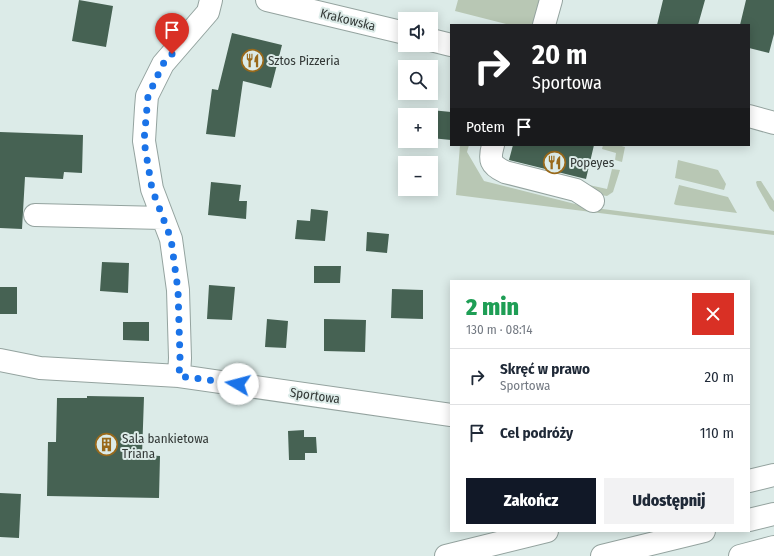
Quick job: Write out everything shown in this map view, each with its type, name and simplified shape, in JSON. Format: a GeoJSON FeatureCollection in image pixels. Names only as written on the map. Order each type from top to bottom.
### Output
{"type":"FeatureCollection","features":[{"type":"Feature","properties":{"kind":"main road"},"geometry":{"type":"LineString","coordinates":[[179,376],[180,358],[178,290],[171,239],[152,189],[144,141],[148,96],[163,64],[208,12],[211,0]]}},
{"type":"Feature","properties":{"kind":"main road","name":"Krakowska"},"geometry":{"type":"LineString","coordinates":[[267,0],[398,31]]}},
{"type":"Feature","properties":{"kind":"main road"},"geometry":{"type":"LineString","coordinates":[[544,24],[551,0]]}},
{"type":"Feature","properties":{"kind":"main road"},"geometry":{"type":"LineString","coordinates":[[438,41],[450,44]]}},
{"type":"Feature","properties":{"kind":"main road"},"geometry":{"type":"LineString","coordinates":[[750,116],[774,123]]}},
{"type":"Feature","properties":{"kind":"main road"},"geometry":{"type":"LineString","coordinates":[[493,146],[490,155],[492,163],[496,168],[505,172],[576,190],[593,201]]}},
{"type":"Feature","properties":{"kind":"main road"},"geometry":{"type":"LineString","coordinates":[[35,215],[163,218]]}},
{"type":"Feature","properties":{"kind":"main road","name":"Sportowa"},"geometry":{"type":"LineString","coordinates":[[0,360],[40,368],[179,376],[450,415]]}},
{"type":"Feature","properties":{"kind":"main road"},"geometry":{"type":"LineString","coordinates":[[750,481],[774,475]]}},
{"type":"Feature","properties":{"kind":"main road"},"geometry":{"type":"LineString","coordinates":[[750,520],[774,514]]}},
{"type":"Feature","properties":{"kind":"main road"},"geometry":{"type":"LineString","coordinates":[[446,556],[543,532]]}},
{"type":"Feature","properties":{"kind":"main road"},"geometry":{"type":"LineString","coordinates":[[602,556],[700,532]]}},
{"type":"Feature","properties":{"kind":"main road"},"geometry":{"type":"LineString","coordinates":[[740,556],[774,548]]}},
{"type":"Feature","properties":{"kind":"green space"},"geometry":{"type":"Polygon","coordinates":[[[458,0],[542,0],[535,24],[506,24],[455,11],[458,0]]]}},
{"type":"Feature","properties":{"kind":"green space"},"geometry":{"type":"Polygon","coordinates":[[[460,146],[469,146],[467,152],[484,181],[587,207],[774,231],[774,235],[456,195],[460,146]]]}},
{"type":"Feature","properties":{"kind":"green space"},"geometry":{"type":"Polygon","coordinates":[[[603,146],[625,147],[622,162],[615,160],[616,153],[602,149],[603,146]]]}},
{"type":"Feature","properties":{"kind":"green space"},"geometry":{"type":"Polygon","coordinates":[[[678,160],[718,170],[726,184],[724,190],[675,178],[678,160]]]}},
{"type":"Feature","properties":{"kind":"green space"},"geometry":{"type":"Polygon","coordinates":[[[612,169],[620,170],[613,192],[607,196],[594,194],[589,185],[607,189],[612,169]]]}},
{"type":"Feature","properties":{"kind":"green space"},"geometry":{"type":"Polygon","coordinates":[[[757,181],[761,181],[774,201],[774,212],[770,209],[757,186],[757,181]]]}},
{"type":"Feature","properties":{"kind":"green space"},"geometry":{"type":"Polygon","coordinates":[[[679,185],[728,197],[737,213],[676,205],[674,204],[679,185]]]}},
{"type":"Feature","properties":{"kind":"building"},"geometry":{"type":"Polygon","coordinates":[[[79,0],[113,6],[106,47],[72,41],[79,0]]]}},
{"type":"Feature","properties":{"kind":"building"},"geometry":{"type":"Polygon","coordinates":[[[663,0],[705,0],[698,24],[657,24],[663,0]]]}},
{"type":"Feature","properties":{"kind":"building"},"geometry":{"type":"Polygon","coordinates":[[[746,0],[774,0],[774,34],[769,53],[750,48],[750,24],[740,24],[746,0]]]}},
{"type":"Feature","properties":{"kind":"building"},"geometry":{"type":"Polygon","coordinates":[[[232,33],[282,45],[271,88],[243,81],[235,137],[206,134],[212,89],[218,90],[232,33]]]}},
{"type":"Feature","properties":{"kind":"building"},"geometry":{"type":"Polygon","coordinates":[[[438,111],[450,112],[450,140],[438,139],[438,111]]]}},
{"type":"Feature","properties":{"kind":"building"},"geometry":{"type":"Polygon","coordinates":[[[0,132],[83,135],[82,173],[64,172],[63,179],[25,177],[22,229],[0,228],[0,132]]]}},
{"type":"Feature","properties":{"kind":"building","name":"Popeyes"},"geometry":{"type":"Polygon","coordinates":[[[513,146],[594,146],[586,179],[509,160],[513,146]]]}},
{"type":"Feature","properties":{"kind":"building"},"geometry":{"type":"Polygon","coordinates":[[[211,182],[241,185],[239,201],[247,201],[246,219],[208,215],[211,182]]]}},
{"type":"Feature","properties":{"kind":"building"},"geometry":{"type":"Polygon","coordinates":[[[311,209],[328,211],[325,241],[295,239],[297,220],[310,221],[311,209]]]}},
{"type":"Feature","properties":{"kind":"building"},"geometry":{"type":"Polygon","coordinates":[[[367,232],[389,234],[387,253],[366,251],[367,232]]]}},
{"type":"Feature","properties":{"kind":"building"},"geometry":{"type":"Polygon","coordinates":[[[102,262],[129,263],[128,293],[100,291],[102,262]]]}},
{"type":"Feature","properties":{"kind":"building"},"geometry":{"type":"Polygon","coordinates":[[[314,266],[341,266],[340,283],[314,283],[314,266]]]}},
{"type":"Feature","properties":{"kind":"building"},"geometry":{"type":"Polygon","coordinates":[[[209,285],[235,287],[232,320],[207,319],[209,285]]]}},
{"type":"Feature","properties":{"kind":"building"},"geometry":{"type":"Polygon","coordinates":[[[0,287],[17,287],[17,314],[0,314],[0,287]]]}},
{"type":"Feature","properties":{"kind":"building"},"geometry":{"type":"Polygon","coordinates":[[[392,289],[423,290],[423,319],[391,318],[392,289]]]}},
{"type":"Feature","properties":{"kind":"building"},"geometry":{"type":"Polygon","coordinates":[[[267,319],[288,321],[286,348],[265,347],[267,319]]]}},
{"type":"Feature","properties":{"kind":"building"},"geometry":{"type":"Polygon","coordinates":[[[324,319],[366,320],[365,352],[324,351],[324,319]]]}},
{"type":"Feature","properties":{"kind":"building"},"geometry":{"type":"Polygon","coordinates":[[[123,322],[149,322],[149,341],[123,340],[123,322]]]}},
{"type":"Feature","properties":{"kind":"building","name":"Sala bankietowa Triana"},"geometry":{"type":"Polygon","coordinates":[[[87,396],[144,397],[142,455],[160,456],[159,498],[47,496],[48,442],[56,442],[57,398],[87,398],[87,396]]]}},
{"type":"Feature","properties":{"kind":"building"},"geometry":{"type":"Polygon","coordinates":[[[304,430],[304,437],[316,437],[317,453],[305,453],[305,460],[289,460],[288,431],[304,430]]]}},
{"type":"Feature","properties":{"kind":"building"},"geometry":{"type":"Polygon","coordinates":[[[0,493],[21,494],[19,538],[0,537],[0,493]]]}},
{"type":"Feature","properties":{"kind":"place","name":"Sztos Pizzeria"},"geometry":{"type":"Point","coordinates":[252,60]}},
{"type":"Feature","properties":{"kind":"place","name":"Popeyes"},"geometry":{"type":"Point","coordinates":[555,162]}},
{"type":"Feature","properties":{"kind":"place","name":"Sala bankietowa Triana"},"geometry":{"type":"Point","coordinates":[107,445]}},
{"type":"Feature","properties":{"kind":"route"},"geometry":{"type":"LineString","coordinates":[[172,54],[163,64],[148,96],[144,141],[152,189],[171,239],[178,290],[180,358],[179,376],[238,384]]}}]}
